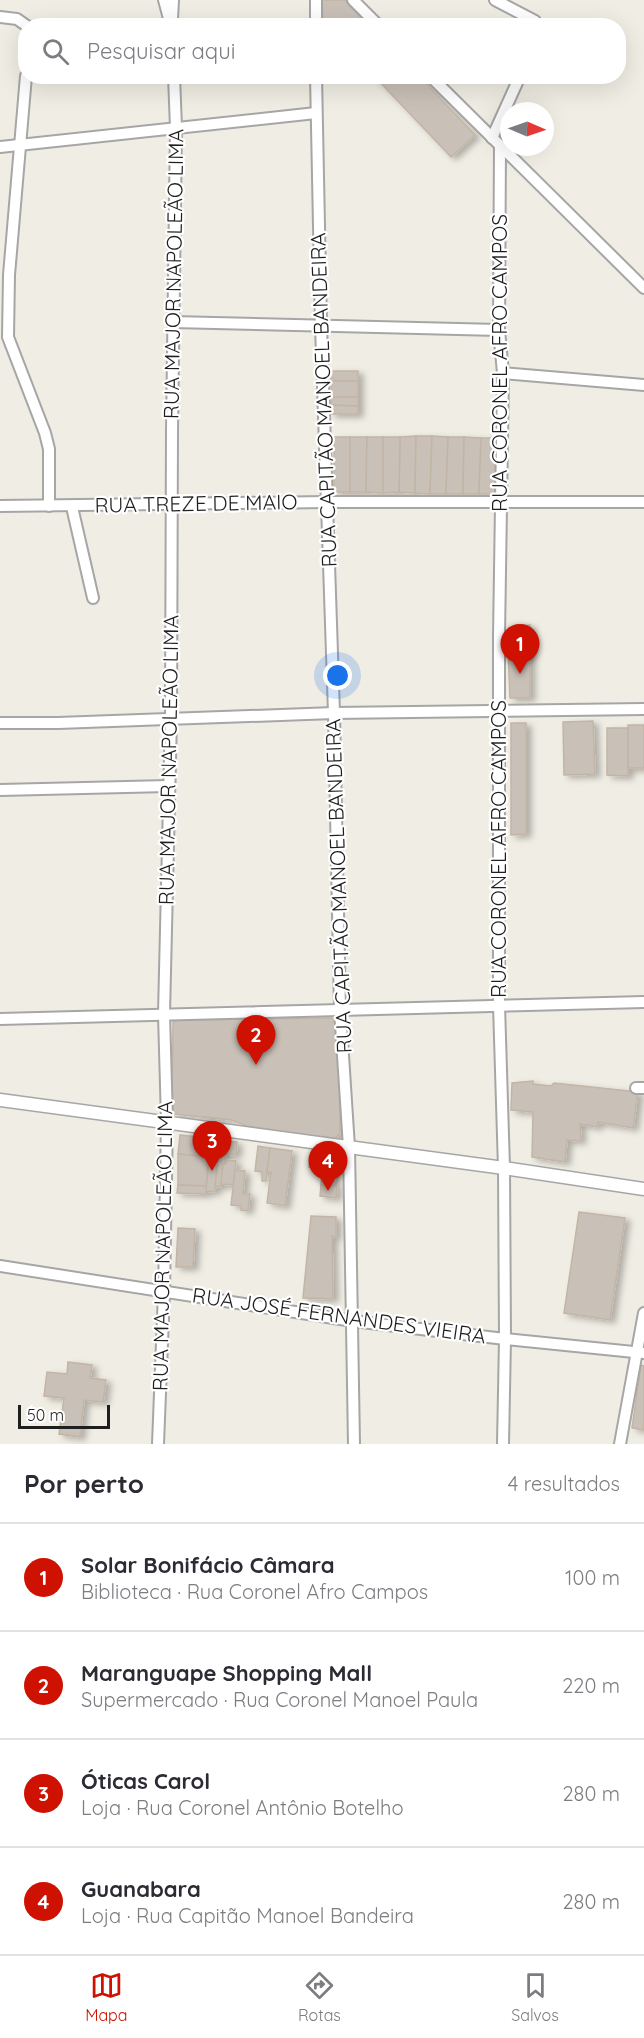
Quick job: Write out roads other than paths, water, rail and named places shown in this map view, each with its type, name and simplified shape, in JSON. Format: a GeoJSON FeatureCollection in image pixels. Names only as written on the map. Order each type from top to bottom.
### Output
{"type":"FeatureCollection","features":[{"type":"Feature","properties":{"kind":"street"},"geometry":{"type":"LineString","coordinates":[[164,0],[169,18]]}},
{"type":"Feature","properties":{"kind":"street"},"geometry":{"type":"LineString","coordinates":[[172,18],[173,0]]}},
{"type":"Feature","properties":{"kind":"street"},"geometry":{"type":"LineString","coordinates":[[316,0],[316,18]]}},
{"type":"Feature","properties":{"kind":"street"},"geometry":{"type":"LineString","coordinates":[[353,0],[371,18]]}},
{"type":"Feature","properties":{"kind":"street"},"geometry":{"type":"LineString","coordinates":[[495,0],[531,18]]}},
{"type":"Feature","properties":{"kind":"street"},"geometry":{"type":"LineString","coordinates":[[0,17],[18,20]]}},
{"type":"Feature","properties":{"kind":"street"},"geometry":{"type":"LineString","coordinates":[[25,84],[4,337],[45,433],[49,449],[49,506]]}},
{"type":"Feature","properties":{"kind":"street","name":"RUA MAJOR NAPOLEÃO LIMA"},"geometry":{"type":"LineString","coordinates":[[158,1444],[167,1121],[164,1014],[171,718],[176,128],[174,84]]}},
{"type":"Feature","properties":{"kind":"street","name":"RUA CAPITÃO MANOEL BANDEIRA"},"geometry":{"type":"LineString","coordinates":[[316,84],[340,1010],[349,1147],[354,1444]]}},
{"type":"Feature","properties":{"kind":"street"},"geometry":{"type":"LineString","coordinates":[[438,84],[644,288]]}},
{"type":"Feature","properties":{"kind":"street"},"geometry":{"type":"LineString","coordinates":[[496,142],[517,84]]}},
{"type":"Feature","properties":{"kind":"street"},"geometry":{"type":"LineString","coordinates":[[0,147],[316,113]]}},
{"type":"Feature","properties":{"kind":"street","name":"RUA CORONEL AFRO CAMPOS"},"geometry":{"type":"LineString","coordinates":[[496,142],[499,330],[503,373],[499,1005],[504,1168],[503,1444]]}},
{"type":"Feature","properties":{"kind":"street"},"geometry":{"type":"LineString","coordinates":[[173,322],[499,330]]}},
{"type":"Feature","properties":{"kind":"street"},"geometry":{"type":"LineString","coordinates":[[503,373],[644,385]]}},
{"type":"Feature","properties":{"kind":"street","name":"RUA TREZE DE MAIO"},"geometry":{"type":"LineString","coordinates":[[0,506],[72,507],[327,502],[644,502]]}},
{"type":"Feature","properties":{"kind":"street"},"geometry":{"type":"LineString","coordinates":[[72,507],[93,598]]}},
{"type":"Feature","properties":{"kind":"street"},"geometry":{"type":"LineString","coordinates":[[0,723],[334,713],[644,709]]}},
{"type":"Feature","properties":{"kind":"street"},"geometry":{"type":"LineString","coordinates":[[0,790],[168,786]]}},
{"type":"Feature","properties":{"kind":"street"},"geometry":{"type":"LineString","coordinates":[[0,1019],[644,1002]]}},
{"type":"Feature","properties":{"kind":"street"},"geometry":{"type":"LineString","coordinates":[[0,1100],[504,1168],[644,1190]]}},
{"type":"Feature","properties":{"kind":"street","name":"RUA JOSÉ FERNANDES VIEIRA"},"geometry":{"type":"LineString","coordinates":[[0,1266],[353,1321],[641,1352]]}},
{"type":"Feature","properties":{"kind":"street"},"geometry":{"type":"LineString","coordinates":[[620,1444],[641,1352],[644,1313]]}},
{"type":"Feature","properties":{"kind":"place","name":"Solar Bonifácio Câmara"},"geometry":{"type":"Point","coordinates":[520,674]}},
{"type":"Feature","properties":{"kind":"place","name":"Maranguape Shopping Mall"},"geometry":{"type":"Point","coordinates":[256,1065]}},
{"type":"Feature","properties":{"kind":"place","name":"Óticas Carol"},"geometry":{"type":"Point","coordinates":[212,1171]}},
{"type":"Feature","properties":{"kind":"place","name":"Guanabara"},"geometry":{"type":"Point","coordinates":[328,1191]}}]}
